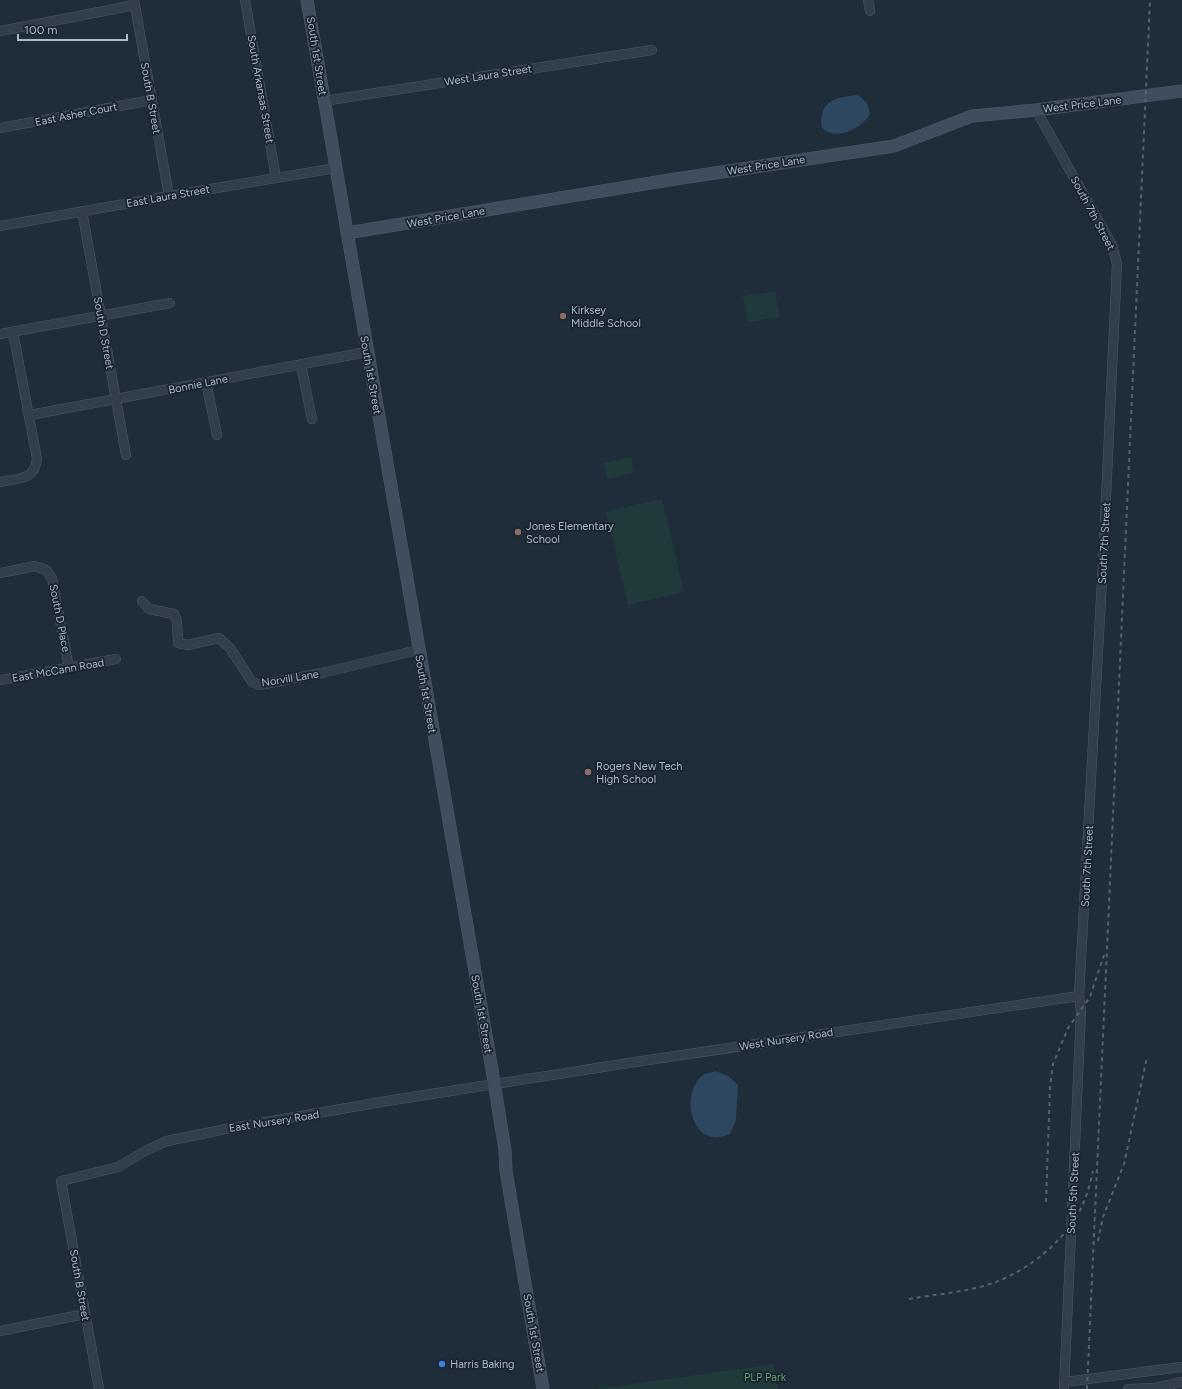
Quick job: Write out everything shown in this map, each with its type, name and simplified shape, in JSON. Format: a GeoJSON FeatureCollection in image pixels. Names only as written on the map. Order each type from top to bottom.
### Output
{"type":"FeatureCollection","features":[{"type":"Feature","properties":{"kind":"main road","name":"South 1st Street"},"geometry":{"type":"LineString","coordinates":[[307,0],[505,1150],[506,1171],[543,1389]]}},
{"type":"Feature","properties":{"kind":"main road","name":"West Price Lane"},"geometry":{"type":"LineString","coordinates":[[347,233],[663,181],[894,146],[972,116],[1036,110],[1182,91]]}},
{"type":"Feature","properties":{"kind":"street","name":"South Arkansas Street"},"geometry":{"type":"LineString","coordinates":[[246,0],[276,178]]}},
{"type":"Feature","properties":{"kind":"street"},"geometry":{"type":"LineString","coordinates":[[868,0],[870,11]]}},
{"type":"Feature","properties":{"kind":"street"},"geometry":{"type":"LineString","coordinates":[[0,31],[135,3]]}},
{"type":"Feature","properties":{"kind":"street","name":"South B Street"},"geometry":{"type":"LineString","coordinates":[[135,3],[168,196]]}},
{"type":"Feature","properties":{"kind":"street","name":"West Laura Street"},"geometry":{"type":"LineString","coordinates":[[324,101],[652,50]]}},
{"type":"Feature","properties":{"kind":"street","name":"East Asher Court"},"geometry":{"type":"LineString","coordinates":[[0,128],[152,100]]}},
{"type":"Feature","properties":{"kind":"street","name":"South 7th Street"},"geometry":{"type":"LineString","coordinates":[[1036,110],[1112,245],[1117,264],[1102,585],[1079,996]]}},
{"type":"Feature","properties":{"kind":"street","name":"East Laura Street"},"geometry":{"type":"LineString","coordinates":[[0,226],[336,168]]}},
{"type":"Feature","properties":{"kind":"street","name":"South D Street"},"geometry":{"type":"LineString","coordinates":[[82,212],[126,455]]}},
{"type":"Feature","properties":{"kind":"street"},"geometry":{"type":"LineString","coordinates":[[0,334],[170,303]]}},
{"type":"Feature","properties":{"kind":"street"},"geometry":{"type":"LineString","coordinates":[[0,482],[29,476],[35,470],[37,459],[30,415],[13,332]]}},
{"type":"Feature","properties":{"kind":"street","name":"Bonnie Lane"},"geometry":{"type":"LineString","coordinates":[[30,415],[367,352]]}},
{"type":"Feature","properties":{"kind":"street"},"geometry":{"type":"LineString","coordinates":[[301,365],[312,419]]}},
{"type":"Feature","properties":{"kind":"street"},"geometry":{"type":"LineString","coordinates":[[206,382],[217,435]]}},
{"type":"Feature","properties":{"kind":"street","name":"South D Place"},"geometry":{"type":"LineString","coordinates":[[0,573],[35,566],[46,570],[52,578],[69,668]]}},
{"type":"Feature","properties":{"kind":"street","name":"Norvill Lane"},"geometry":{"type":"LineString","coordinates":[[142,601],[149,609],[174,614],[177,621],[178,643],[188,645],[219,638],[230,648],[252,682],[260,685],[326,672],[418,650]]}},
{"type":"Feature","properties":{"kind":"street","name":"East McCann Road"},"geometry":{"type":"LineString","coordinates":[[0,680],[116,659]]}},
{"type":"Feature","properties":{"kind":"street","name":"West Nursery Road"},"geometry":{"type":"LineString","coordinates":[[494,1086],[788,1039],[1079,996]]}},
{"type":"Feature","properties":{"kind":"street","name":"South 5th Street"},"geometry":{"type":"LineString","coordinates":[[1065,1386],[1082,1011],[1079,996]]}},
{"type":"Feature","properties":{"kind":"street","name":"East Nursery Road"},"geometry":{"type":"LineString","coordinates":[[61,1181],[118,1167],[167,1141],[387,1101],[494,1086]]}},
{"type":"Feature","properties":{"kind":"street","name":"South B Street"},"geometry":{"type":"LineString","coordinates":[[61,1181],[99,1389]]}},
{"type":"Feature","properties":{"kind":"street"},"geometry":{"type":"LineString","coordinates":[[0,1331],[85,1314]]}},
{"type":"Feature","properties":{"kind":"street"},"geometry":{"type":"LineString","coordinates":[[1065,1386],[1182,1367]]}},
{"type":"Feature","properties":{"kind":"street"},"geometry":{"type":"LineString","coordinates":[[1128,1389],[1155,1388],[1182,1382]]}},
{"type":"Feature","properties":{"kind":"green space"},"geometry":{"type":"Polygon","coordinates":[[[775,291],[780,317],[748,322],[743,296],[775,291]]]}},
{"type":"Feature","properties":{"kind":"green space"},"geometry":{"type":"Polygon","coordinates":[[[631,457],[634,473],[607,479],[604,463],[631,457]]]}},
{"type":"Feature","properties":{"kind":"green space"},"geometry":{"type":"Polygon","coordinates":[[[662,499],[684,592],[628,605],[606,512],[662,499]]]}},
{"type":"Feature","properties":{"kind":"green space","name":"PLP Park"},"geometry":{"type":"Polygon","coordinates":[[[774,1364],[778,1389],[596,1389],[774,1364]]]}},
{"type":"Feature","properties":{"kind":"water"},"geometry":{"type":"Polygon","coordinates":[[[858,95],[867,103],[870,114],[861,124],[848,132],[834,134],[822,128],[821,119],[823,112],[830,102],[842,97],[858,95]]]}},
{"type":"Feature","properties":{"kind":"water"},"geometry":{"type":"Polygon","coordinates":[[[715,1071],[728,1076],[738,1085],[736,1120],[730,1134],[717,1137],[706,1135],[698,1128],[693,1118],[691,1106],[692,1094],[696,1083],[703,1075],[715,1071]]]}},
{"type":"Feature","properties":{"kind":"railway"},"geometry":{"type":"LineString","coordinates":[[1087,1389],[1150,0]]}},
{"type":"Feature","properties":{"kind":"railway"},"geometry":{"type":"LineString","coordinates":[[1046,1202],[1050,1087],[1053,1064],[1068,1028],[1090,997],[1104,955]]}},
{"type":"Feature","properties":{"kind":"railway"},"geometry":{"type":"LineString","coordinates":[[1098,1241],[1103,1217],[1124,1164],[1147,1057]]}},
{"type":"Feature","properties":{"kind":"railway"},"geometry":{"type":"LineString","coordinates":[[909,1299],[964,1290],[996,1282],[1008,1277],[1044,1254],[1064,1234],[1079,1212],[1084,1202],[1093,1171]]}},
{"type":"Feature","properties":{"kind":"place","name":"Kirksey Middle School"},"geometry":{"type":"Point","coordinates":[563,316]}},
{"type":"Feature","properties":{"kind":"place","name":"Jones Elementary School"},"geometry":{"type":"Point","coordinates":[518,532]}},
{"type":"Feature","properties":{"kind":"place","name":"Rogers New Tech High School"},"geometry":{"type":"Point","coordinates":[588,772]}},
{"type":"Feature","properties":{"kind":"place","name":"Harris Baking"},"geometry":{"type":"Point","coordinates":[442,1364]}}]}
